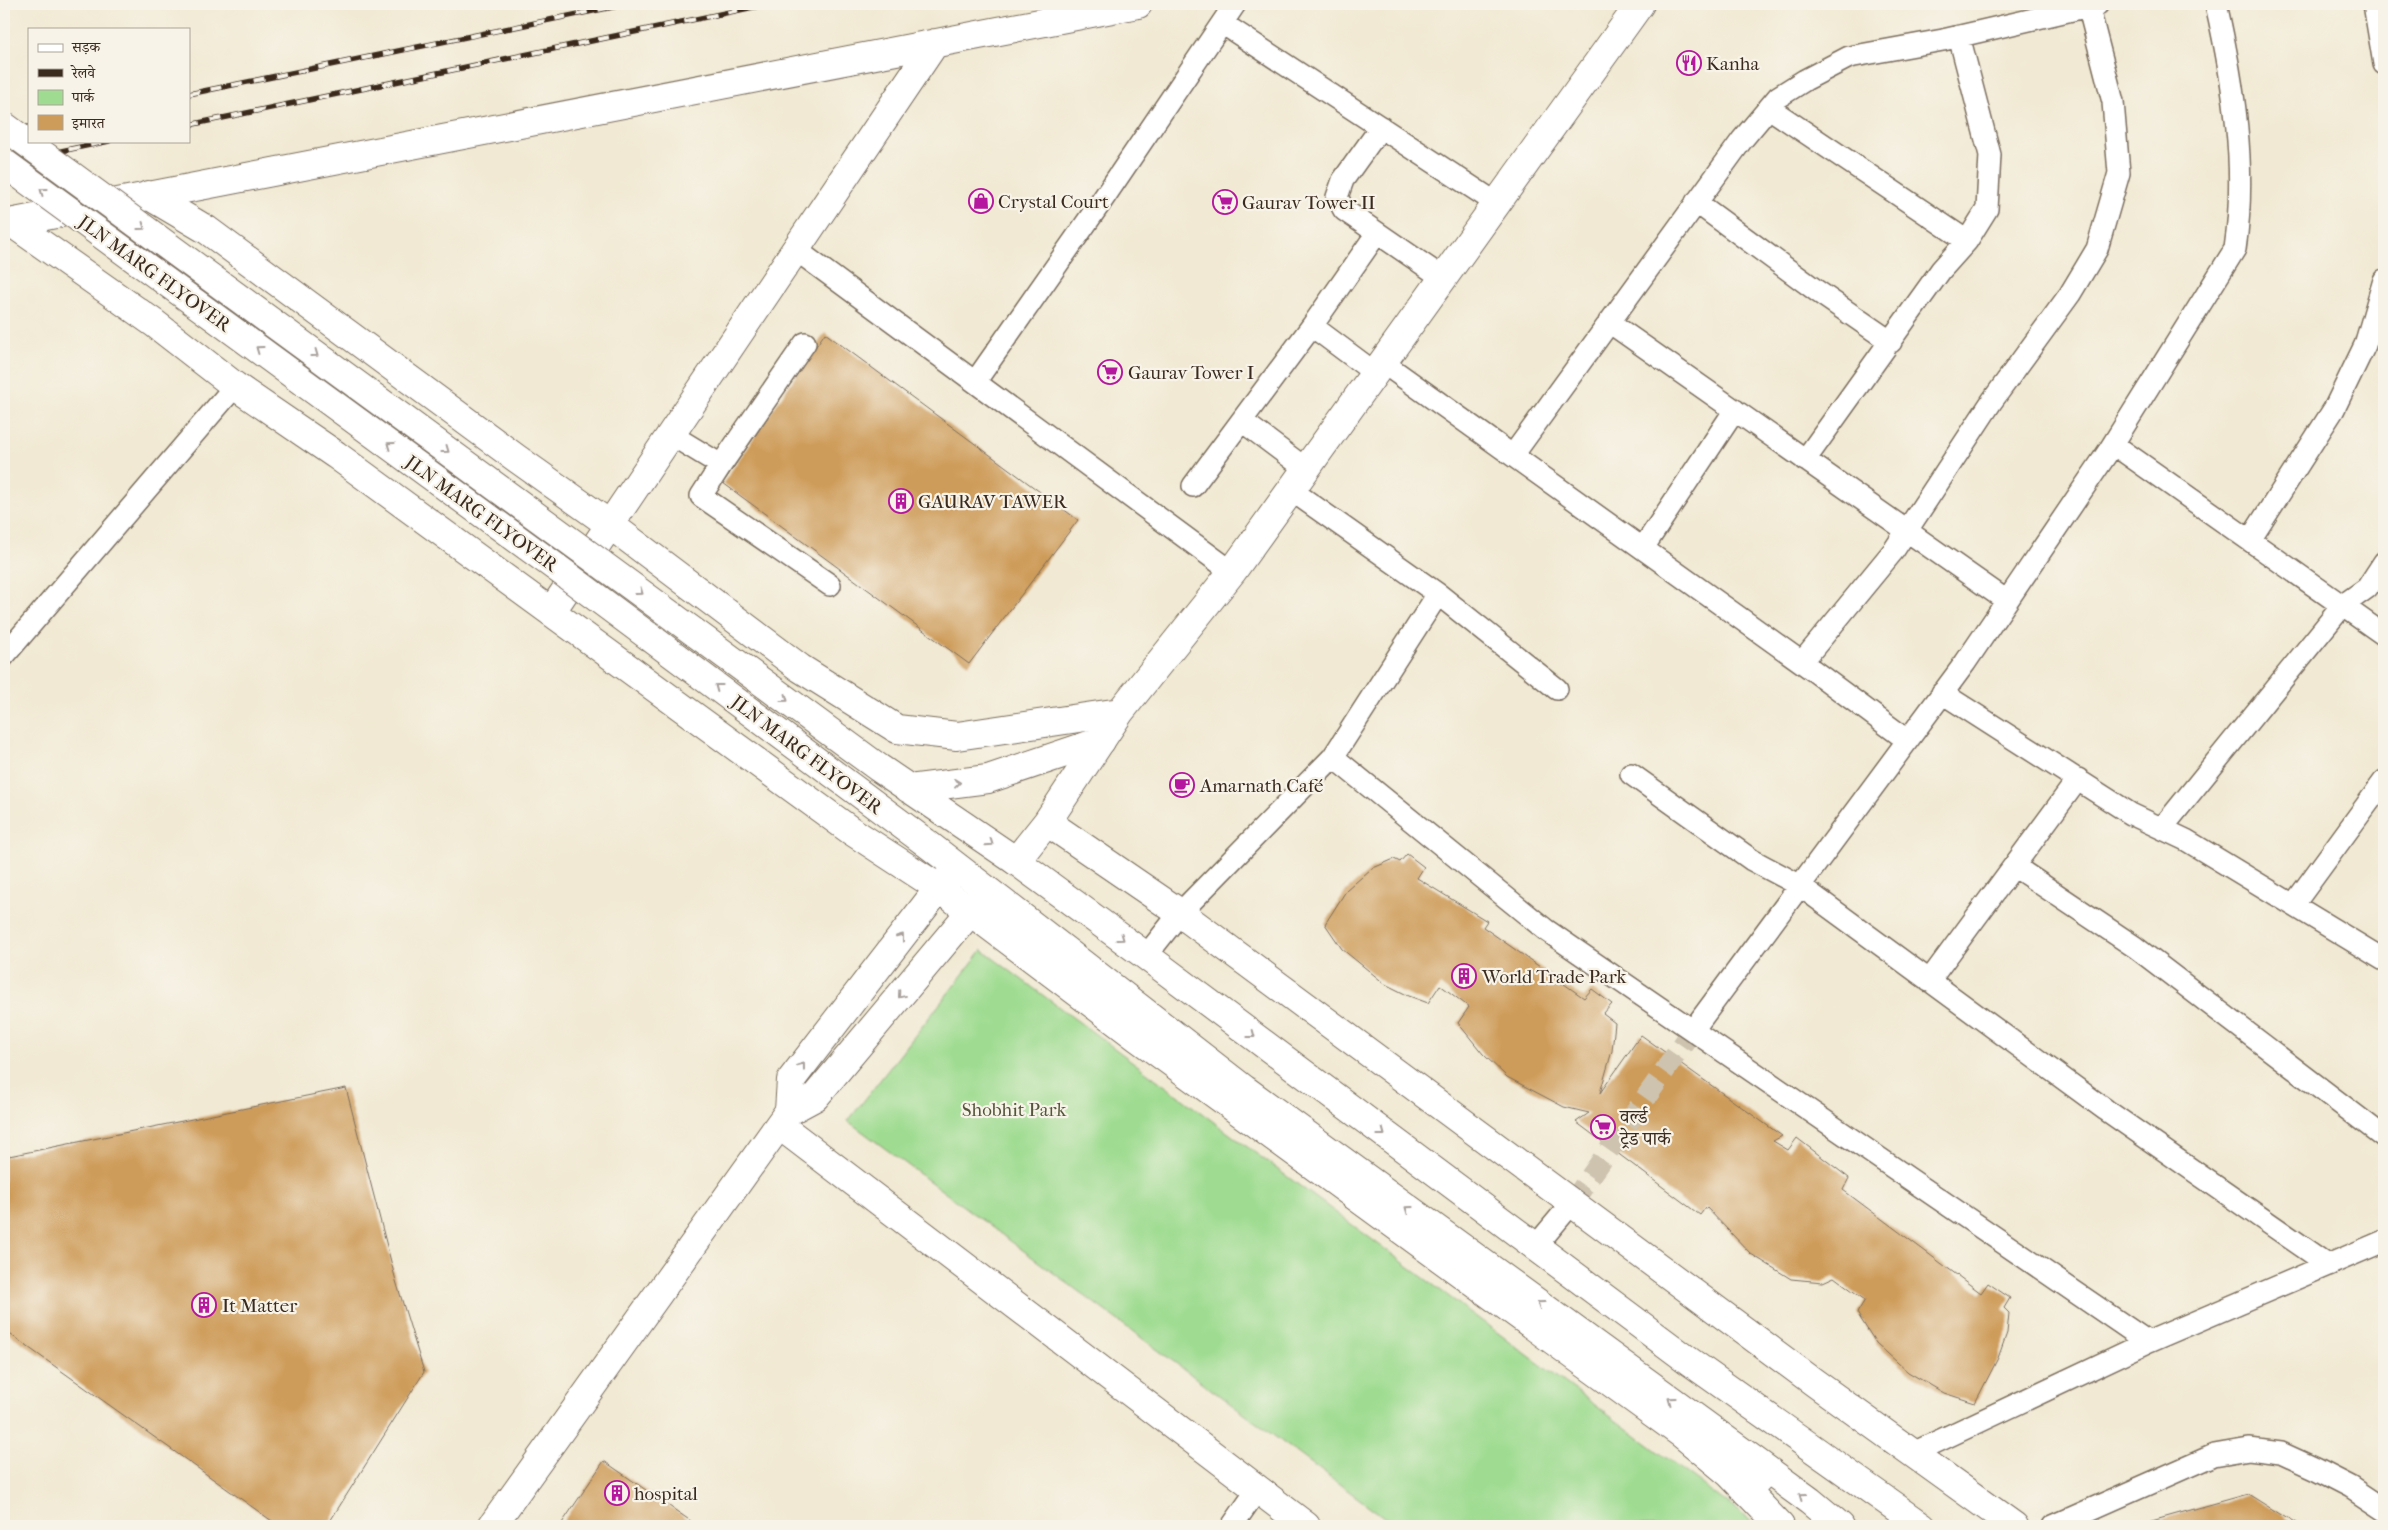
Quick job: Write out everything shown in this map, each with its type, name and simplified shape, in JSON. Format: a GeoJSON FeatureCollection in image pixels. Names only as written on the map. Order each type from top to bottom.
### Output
{"type":"FeatureCollection","features":[{"type":"Feature","properties":{"kind":"street"},"geometry":{"type":"LineString","coordinates":[[8,223],[1138,4]]}},
{"type":"Feature","properties":{"kind":"street"},"geometry":{"type":"LineString","coordinates":[[975,382],[1101,202],[1235,4]]}},
{"type":"Feature","properties":{"kind":"street"},"geometry":{"type":"LineString","coordinates":[[1016,861],[1047,822],[1120,712],[1232,572],[1640,4]]}},
{"type":"Feature","properties":{"kind":"street"},"geometry":{"type":"LineString","coordinates":[[1513,455],[1696,202],[1742,140],[1778,97],[1849,57],[1959,36],[2093,4],[2113,102],[2118,173],[2097,249],[2070,294],[1992,401],[1894,550],[1802,662]]}},
{"type":"Feature","properties":{"kind":"street"},"geometry":{"type":"LineString","coordinates":[[1693,1030],[1942,693],[2007,601],[2113,444],[2235,249],[2240,218],[2238,134],[2216,4]]}},
{"type":"Feature","properties":{"kind":"street"},"geometry":{"type":"LineString","coordinates":[[2374,4],[2384,64]]}},
{"type":"Feature","properties":{"kind":"street"},"geometry":{"type":"LineString","coordinates":[[1222,23],[1496,203]]}},
{"type":"Feature","properties":{"kind":"street"},"geometry":{"type":"LineString","coordinates":[[1805,460],[1941,270],[1967,241],[1987,209],[1990,155],[1959,36]]}},
{"type":"Feature","properties":{"kind":"street"},"geometry":{"type":"LineString","coordinates":[[551,612],[935,43]]}},
{"type":"Feature","properties":{"kind":"street"},"geometry":{"type":"LineString","coordinates":[[1769,108],[1967,241]]}},
{"type":"Feature","properties":{"kind":"street","name":"JLN MARG FLYOVER"},"geometry":{"type":"LineString","coordinates":[[4,126],[879,768],[1016,861],[1146,956],[1689,1361],[1922,1526]]}},
{"type":"Feature","properties":{"kind":"street"},"geometry":{"type":"LineString","coordinates":[[1381,127],[1343,180],[1337,197],[1344,210],[1443,278]]}},
{"type":"Feature","properties":{"kind":"street","name":"JLN MARG FLYOVER"},"geometry":{"type":"LineString","coordinates":[[4,163],[561,570],[957,866],[1244,1089],[1767,1470],[1840,1526]]}},
{"type":"Feature","properties":{"kind":"street"},"geometry":{"type":"LineString","coordinates":[[148,195],[207,230],[516,458],[609,524],[800,668],[898,729],[957,736],[1120,712]]}},
{"type":"Feature","properties":{"kind":"street"},"geometry":{"type":"LineString","coordinates":[[1696,202],[1890,342]]}},
{"type":"Feature","properties":{"kind":"street"},"geometry":{"type":"LineString","coordinates":[[8,223],[154,323],[235,386],[336,455],[850,830],[939,888],[1138,1038],[1682,1435],[1747,1492],[1780,1526]]}},
{"type":"Feature","properties":{"kind":"street"},"geometry":{"type":"LineString","coordinates":[[1193,486],[1312,326],[1378,233]]}},
{"type":"Feature","properties":{"kind":"street"},"geometry":{"type":"LineString","coordinates":[[795,249],[1232,572]]}},
{"type":"Feature","properties":{"kind":"street"},"geometry":{"type":"LineString","coordinates":[[2250,540],[2334,409],[2365,346],[2384,280]]}},
{"type":"Feature","properties":{"kind":"street"},"geometry":{"type":"LineString","coordinates":[[1609,322],[2007,601]]}},
{"type":"Feature","properties":{"kind":"street"},"geometry":{"type":"LineString","coordinates":[[1312,326],[1379,367],[1513,455],[1802,662],[1907,740]]}},
{"type":"Feature","properties":{"kind":"street"},"geometry":{"type":"LineString","coordinates":[[805,343],[701,496],[830,585]]}},
{"type":"Feature","properties":{"kind":"street"},"geometry":{"type":"LineString","coordinates":[[4,656],[235,386]]}},
{"type":"Feature","properties":{"kind":"street"},"geometry":{"type":"LineString","coordinates":[[1643,548],[1735,410]]}},
{"type":"Feature","properties":{"kind":"street"},"geometry":{"type":"LineString","coordinates":[[1242,421],[1298,480],[1557,689]]}},
{"type":"Feature","properties":{"kind":"street"},"geometry":{"type":"LineString","coordinates":[[670,434],[721,465]]}},
{"type":"Feature","properties":{"kind":"street"},"geometry":{"type":"LineString","coordinates":[[2113,444],[2384,633]]}},
{"type":"Feature","properties":{"kind":"street"},"geometry":{"type":"LineString","coordinates":[[2163,827],[2343,605],[2367,588],[2384,562]]}},
{"type":"Feature","properties":{"kind":"street"},"geometry":{"type":"LineString","coordinates":[[1146,956],[1180,913],[1333,757],[1438,594]]}},
{"type":"Feature","properties":{"kind":"street"},"geometry":{"type":"LineString","coordinates":[[1942,693],[2131,814],[2163,827],[2294,904],[2384,960]]}},
{"type":"Feature","properties":{"kind":"street"},"geometry":{"type":"LineString","coordinates":[[909,789],[988,779],[1101,741]]}},
{"type":"Feature","properties":{"kind":"street"},"geometry":{"type":"LineString","coordinates":[[1333,757],[1546,930],[2148,1342]]}},
{"type":"Feature","properties":{"kind":"street"},"geometry":{"type":"LineString","coordinates":[[1631,774],[1752,860],[1799,885],[2106,1110],[2328,1265]]}},
{"type":"Feature","properties":{"kind":"street"},"geometry":{"type":"LineString","coordinates":[[1929,981],[2078,780]]}},
{"type":"Feature","properties":{"kind":"street"},"geometry":{"type":"LineString","coordinates":[[2294,904],[2384,781]]}},
{"type":"Feature","properties":{"kind":"street"},"geometry":{"type":"LineString","coordinates":[[1047,822],[1180,913],[2006,1521]]}},
{"type":"Feature","properties":{"kind":"street"},"geometry":{"type":"LineString","coordinates":[[784,1118],[791,1080],[957,866]]}},
{"type":"Feature","properties":{"kind":"street"},"geometry":{"type":"LineString","coordinates":[[2014,866],[2135,947],[2384,1137]]}},
{"type":"Feature","properties":{"kind":"street"},"geometry":{"type":"LineString","coordinates":[[492,1526],[784,1118],[815,1097],[988,890]]}},
{"type":"Feature","properties":{"kind":"street"},"geometry":{"type":"LineString","coordinates":[[784,1118],[1257,1490],[1306,1526]]}},
{"type":"Feature","properties":{"kind":"street"},"geometry":{"type":"LineString","coordinates":[[1535,1247],[1572,1202]]}},
{"type":"Feature","properties":{"kind":"street"},"geometry":{"type":"LineString","coordinates":[[1913,1453],[2148,1342],[2384,1241]]}},
{"type":"Feature","properties":{"kind":"street"},"geometry":{"type":"LineString","coordinates":[[2053,1526],[2214,1455],[2249,1449],[2281,1453],[2351,1487],[2384,1509]]}},
{"type":"Feature","properties":{"kind":"street"},"geometry":{"type":"LineString","coordinates":[[1747,1492],[1767,1470]]}},
{"type":"Feature","properties":{"kind":"street"},"geometry":{"type":"LineString","coordinates":[[1232,1526],[1257,1490]]}},
{"type":"Feature","properties":{"kind":"green space","name":"Shobhit Park"},"geometry":{"type":"Polygon","coordinates":[[[982,950],[1758,1526],[1396,1526],[848,1121],[982,950]]]}},
{"type":"Feature","properties":{"kind":"building","name":"GAURAV TAWER"},"geometry":{"type":"Polygon","coordinates":[[[825,333],[1078,520],[969,664],[723,483],[825,333]]]}},
{"type":"Feature","properties":{"kind":"building"},"geometry":{"type":"Polygon","coordinates":[[[1407,854],[1424,867],[1417,878],[1487,921],[1483,927],[1584,998],[1592,989],[1612,1004],[1603,1014],[1615,1023],[1612,1051],[1600,1093],[1641,1035],[1782,1136],[1773,1141],[1788,1150],[1797,1138],[1849,1178],[1843,1190],[1981,1293],[1988,1283],[2010,1298],[2004,1308],[2009,1313],[2007,1333],[1998,1358],[1975,1403],[1944,1393],[1908,1372],[1876,1343],[1857,1313],[1865,1300],[1834,1277],[1823,1282],[1791,1279],[1751,1254],[1706,1207],[1700,1215],[1576,1122],[1589,1113],[1564,1107],[1507,1077],[1483,1054],[1458,1023],[1469,1007],[1440,985],[1428,1003],[1385,984],[1342,949],[1325,924],[1346,891],[1371,869],[1394,859],[1400,862],[1407,854]]]}},
{"type":"Feature","properties":{"kind":"building","name":"It Matter"},"geometry":{"type":"Polygon","coordinates":[[[346,1088],[396,1281],[424,1372],[327,1526],[279,1526],[4,1330],[4,1157],[346,1088]]]}},
{"type":"Feature","properties":{"kind":"building","name":"hospital"},"geometry":{"type":"Polygon","coordinates":[[[604,1461],[698,1526],[560,1526],[604,1461]]]}},
{"type":"Feature","properties":{"kind":"building"},"geometry":{"type":"Polygon","coordinates":[[[2248,1494],[2299,1526],[2145,1526],[2148,1522],[2248,1494]]]}},
{"type":"Feature","properties":{"kind":"tunnel"},"geometry":{"type":"LineString","coordinates":[[1572,1203],[1693,1030]]}},
{"type":"Feature","properties":{"kind":"railway"},"geometry":{"type":"LineString","coordinates":[[190,94],[627,4]]}},
{"type":"Feature","properties":{"kind":"railway"},"geometry":{"type":"LineString","coordinates":[[190,125],[768,4]]}},
{"type":"Feature","properties":{"kind":"railway"},"geometry":{"type":"LineString","coordinates":[[4,132],[28,127]]}},
{"type":"Feature","properties":{"kind":"railway"},"geometry":{"type":"LineString","coordinates":[[4,163],[104,142]]}},
{"type":"Feature","properties":{"kind":"place","name":"Kanha"},"geometry":{"type":"Point","coordinates":[1689,63]}},
{"type":"Feature","properties":{"kind":"place","name":"Crystal Court"},"geometry":{"type":"Point","coordinates":[981,201]}},
{"type":"Feature","properties":{"kind":"place","name":"Gaurav Tower II"},"geometry":{"type":"Point","coordinates":[1225,202]}},
{"type":"Feature","properties":{"kind":"place","name":"Gaurav Tower I"},"geometry":{"type":"Point","coordinates":[1110,372]}},
{"type":"Feature","properties":{"kind":"place","name":"GAURAV TAWER"},"geometry":{"type":"Point","coordinates":[901,501]}},
{"type":"Feature","properties":{"kind":"place","name":"Amarnath Café"},"geometry":{"type":"Point","coordinates":[1182,785]}},
{"type":"Feature","properties":{"kind":"place","name":"World Trade Park"},"geometry":{"type":"Point","coordinates":[1464,976]}},
{"type":"Feature","properties":{"kind":"place","name":"वर्ल्ड ट्रेड पार्क"},"geometry":{"type":"Point","coordinates":[1603,1127]}},
{"type":"Feature","properties":{"kind":"place","name":"It Matter"},"geometry":{"type":"Point","coordinates":[204,1305]}},
{"type":"Feature","properties":{"kind":"place","name":"hospital"},"geometry":{"type":"Point","coordinates":[617,1493]}}]}
